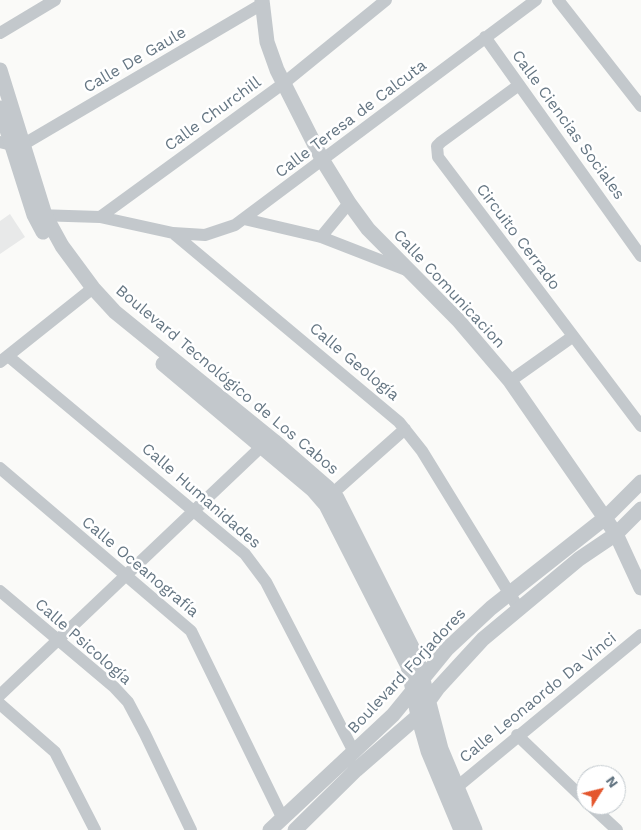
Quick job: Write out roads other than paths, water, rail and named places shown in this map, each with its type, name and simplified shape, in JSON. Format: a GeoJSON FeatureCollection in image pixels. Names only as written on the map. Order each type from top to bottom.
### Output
{"type":"FeatureCollection","features":[{"type":"Feature","properties":{"kind":"street"},"geometry":{"type":"LineString","coordinates":[[0,33],[55,0]]}},
{"type":"Feature","properties":{"kind":"street","name":"Calle Churchill"},"geometry":{"type":"LineString","coordinates":[[100,218],[284,83],[386,0]]}},
{"type":"Feature","properties":{"kind":"street","name":"Calle Teresa de Calcuta"},"geometry":{"type":"LineString","coordinates":[[173,234],[216,233],[244,219],[536,0]]}},
{"type":"Feature","properties":{"kind":"street"},"geometry":{"type":"LineString","coordinates":[[558,0],[641,106]]}},
{"type":"Feature","properties":{"kind":"street","name":"Calle Comunicacion"},"geometry":{"type":"LineString","coordinates":[[262,2],[267,42],[284,83],[323,161],[349,203],[368,229],[406,270],[458,320],[510,381],[616,534],[641,588]]}},
{"type":"Feature","properties":{"kind":"street","name":"Calle De Gaule"},"geometry":{"type":"LineString","coordinates":[[12,143],[262,2]]}},
{"type":"Feature","properties":{"kind":"street","name":"Calle Ciencias Sociales"},"geometry":{"type":"LineString","coordinates":[[486,38],[641,256]]}},
{"type":"Feature","properties":{"kind":"street","name":"Boulevard Tecnológico de Los Cabos"},"geometry":{"type":"LineString","coordinates":[[0,70],[12,143]]}},
{"type":"Feature","properties":{"kind":"street","name":"Circuito Cerrado"},"geometry":{"type":"LineString","coordinates":[[519,85],[446,138],[438,146],[437,151],[441,162],[641,426]]}},
{"type":"Feature","properties":{"kind":"street","name":"Boulevard Tecnológico de Los Cabos"},"geometry":{"type":"LineString","coordinates":[[0,108],[52,249],[89,292],[109,319],[313,490],[326,505],[402,652],[411,676],[418,716],[449,806],[461,830]]}},
{"type":"Feature","properties":{"kind":"street"},"geometry":{"type":"LineString","coordinates":[[321,237],[349,203]]}},
{"type":"Feature","properties":{"kind":"street"},"geometry":{"type":"LineString","coordinates":[[40,215],[100,218]]}},
{"type":"Feature","properties":{"kind":"street","name":"Calle Geología"},"geometry":{"type":"LineString","coordinates":[[100,218],[173,234],[405,428],[422,451],[519,609]]}},
{"type":"Feature","properties":{"kind":"street"},"geometry":{"type":"LineString","coordinates":[[244,219],[321,237],[406,270]]}},
{"type":"Feature","properties":{"kind":"street"},"geometry":{"type":"LineString","coordinates":[[4,359],[89,292]]}},
{"type":"Feature","properties":{"kind":"street","name":"Boulevard Tecnológico de Los Cabos"},"geometry":{"type":"LineString","coordinates":[[89,292],[274,441],[333,493],[368,557],[420,666],[441,749],[474,830]]}},
{"type":"Feature","properties":{"kind":"street"},"geometry":{"type":"LineString","coordinates":[[510,381],[572,336]]}},
{"type":"Feature","properties":{"kind":"street","name":"Calle Humanidades"},"geometry":{"type":"LineString","coordinates":[[4,359],[194,511],[245,554],[257,567],[354,752]]}},
{"type":"Feature","properties":{"kind":"street"},"geometry":{"type":"LineString","coordinates":[[333,493],[405,428]]}},
{"type":"Feature","properties":{"kind":"street"},"geometry":{"type":"LineString","coordinates":[[0,695],[262,447]]}},
{"type":"Feature","properties":{"kind":"street","name":"Calle Oceanografía"},"geometry":{"type":"LineString","coordinates":[[0,468],[191,631],[282,819]]}},
{"type":"Feature","properties":{"kind":"street","name":"Boulevard Forjadores"},"geometry":{"type":"LineString","coordinates":[[270,830],[393,715],[422,677],[447,649],[510,592],[568,549],[605,518],[641,482]]}},
{"type":"Feature","properties":{"kind":"street","name":"Boulevard Forjadores"},"geometry":{"type":"LineString","coordinates":[[295,830],[356,770],[418,716],[463,658],[578,559],[616,534],[641,509]]}},
{"type":"Feature","properties":{"kind":"street","name":"Calle Psicología"},"geometry":{"type":"LineString","coordinates":[[0,591],[57,641],[114,687],[128,702],[191,830]]}},
{"type":"Feature","properties":{"kind":"street","name":"Calle Leonaordo Da Vinci"},"geometry":{"type":"LineString","coordinates":[[456,787],[641,635]]}},
{"type":"Feature","properties":{"kind":"street"},"geometry":{"type":"LineString","coordinates":[[0,704],[55,752],[95,830]]}},
{"type":"Feature","properties":{"kind":"street"},"geometry":{"type":"LineString","coordinates":[[517,735],[576,791]]}},
{"type":"Feature","properties":{"kind":"street"},"geometry":{"type":"LineString","coordinates":[[601,815],[617,830]]}}]}
